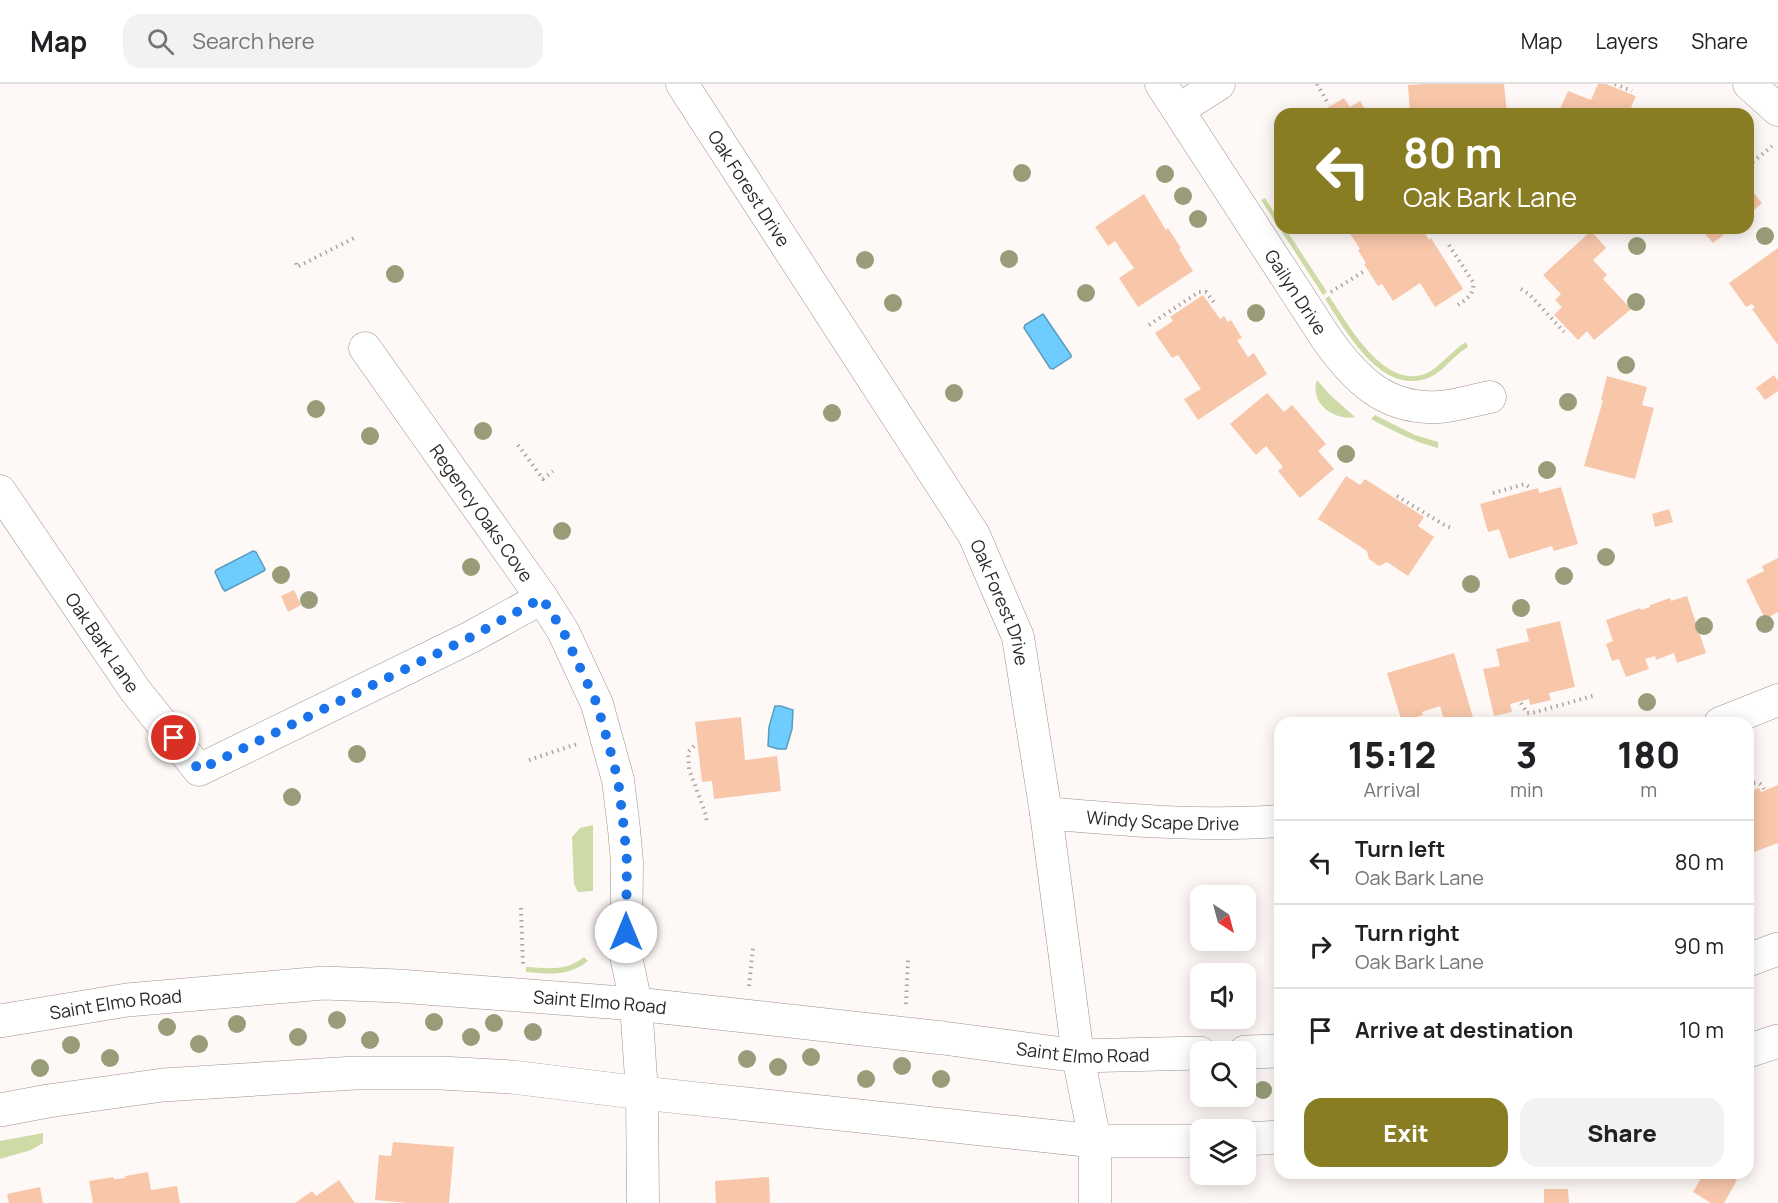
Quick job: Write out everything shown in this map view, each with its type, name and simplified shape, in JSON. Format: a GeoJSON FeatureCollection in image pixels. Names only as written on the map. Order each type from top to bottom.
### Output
{"type":"FeatureCollection","features":[{"type":"Feature","properties":{"kind":"main road"},"geometry":{"type":"LineString","coordinates":[[1754,958],[1778,949]]}},
{"type":"Feature","properties":{"kind":"main road","name":"Saint Elmo Road"},"geometry":{"type":"LineString","coordinates":[[0,1021],[127,1000],[324,983],[399,986],[636,1004],[943,1038],[1078,1056],[1190,1053]]}},
{"type":"Feature","properties":{"kind":"main road"},"geometry":{"type":"LineString","coordinates":[[1754,1049],[1778,1041]]}},
{"type":"Feature","properties":{"kind":"main road"},"geometry":{"type":"LineString","coordinates":[[1256,1051],[1274,1050]]}},
{"type":"Feature","properties":{"kind":"main road"},"geometry":{"type":"LineString","coordinates":[[0,1110],[163,1085],[355,1073],[441,1073],[512,1077],[642,1094],[1095,1141],[1190,1142]]}},
{"type":"Feature","properties":{"kind":"main road"},"geometry":{"type":"LineString","coordinates":[[1256,1138],[1274,1137]]}},
{"type":"Feature","properties":{"kind":"street","name":"Oak Forest Drive"},"geometry":{"type":"LineString","coordinates":[[682,84],[974,535],[1018,637],[1046,813],[1078,1056],[1095,1141],[1095,1203]]}},
{"type":"Feature","properties":{"kind":"street","name":"Gailyn Drive"},"geometry":{"type":"LineString","coordinates":[[1161,84],[1320,329],[1355,375],[1388,399],[1406,405],[1442,407],[1490,397]]}},
{"type":"Feature","properties":{"kind":"street"},"geometry":{"type":"LineString","coordinates":[[1178,110],[1219,84]]}},
{"type":"Feature","properties":{"kind":"street"},"geometry":{"type":"LineString","coordinates":[[1749,84],[1778,110]]}},
{"type":"Feature","properties":{"kind":"street","name":"Regency Oaks Cove"},"geometry":{"type":"LineString","coordinates":[[365,348],[542,598],[563,631],[597,704],[618,780],[624,829],[627,862],[626,956],[636,1004],[642,1094],[643,1203]]}},
{"type":"Feature","properties":{"kind":"street","name":"Oak Bark Lane"},"geometry":{"type":"LineString","coordinates":[[0,491],[135,690],[199,770],[471,637],[542,598]]}},
{"type":"Feature","properties":{"kind":"street"},"geometry":{"type":"LineString","coordinates":[[1735,717],[1778,700]]}},
{"type":"Feature","properties":{"kind":"street","name":"Windy Scape Drive"},"geometry":{"type":"LineString","coordinates":[[1046,813],[1156,823],[1274,822]]}},
{"type":"Feature","properties":{"kind":"path"},"geometry":{"type":"LineString","coordinates":[[1317,84],[1329,105]]}},
{"type":"Feature","properties":{"kind":"path"},"geometry":{"type":"LineString","coordinates":[[1615,84],[1632,91]]}},
{"type":"Feature","properties":{"kind":"path"},"geometry":{"type":"LineString","coordinates":[[1754,161],[1772,146]]}},
{"type":"Feature","properties":{"kind":"path"},"geometry":{"type":"LineString","coordinates":[[296,263],[297,267],[356,237]]}},
{"type":"Feature","properties":{"kind":"path"},"geometry":{"type":"LineString","coordinates":[[1449,245],[1474,286],[1471,295],[1455,307]]}},
{"type":"Feature","properties":{"kind":"path"},"geometry":{"type":"LineString","coordinates":[[1331,292],[1366,270]]}},
{"type":"Feature","properties":{"kind":"path"},"geometry":{"type":"LineString","coordinates":[[1521,289],[1529,294],[1564,332]]}},
{"type":"Feature","properties":{"kind":"path"},"geometry":{"type":"LineString","coordinates":[[1149,325],[1199,292],[1206,292],[1216,305]]}},
{"type":"Feature","properties":{"kind":"path"},"geometry":{"type":"LineString","coordinates":[[518,445],[543,479],[553,471]]}},
{"type":"Feature","properties":{"kind":"path"},"geometry":{"type":"LineString","coordinates":[[1492,493],[1525,484],[1529,487]]}},
{"type":"Feature","properties":{"kind":"path"},"geometry":{"type":"LineString","coordinates":[[1397,496],[1454,529]]}},
{"type":"Feature","properties":{"kind":"path"},"geometry":{"type":"LineString","coordinates":[[1521,703],[1527,712],[1532,713],[1596,695]]}},
{"type":"Feature","properties":{"kind":"path"},"geometry":{"type":"LineString","coordinates":[[529,760],[577,744]]}},
{"type":"Feature","properties":{"kind":"path"},"geometry":{"type":"LineString","coordinates":[[694,746],[688,752],[689,769],[707,823]]}},
{"type":"Feature","properties":{"kind":"path"},"geometry":{"type":"LineString","coordinates":[[1754,782],[1759,783],[1764,789]]}},
{"type":"Feature","properties":{"kind":"path"},"geometry":{"type":"LineString","coordinates":[[521,908],[523,973]]}},
{"type":"Feature","properties":{"kind":"path"},"geometry":{"type":"LineString","coordinates":[[749,988],[753,948]]}},
{"type":"Feature","properties":{"kind":"path"},"geometry":{"type":"LineString","coordinates":[[906,1006],[908,960]]}},
{"type":"Feature","properties":{"kind":"green space"},"geometry":{"type":"Polygon","coordinates":[[[1265,198],[1274,212],[1274,220],[1261,200],[1265,198]]]}},
{"type":"Feature","properties":{"kind":"green space"},"geometry":{"type":"Polygon","coordinates":[[[1283,234],[1289,234],[1327,292],[1323,295],[1283,234]]]}},
{"type":"Feature","properties":{"kind":"green space"},"geometry":{"type":"Polygon","coordinates":[[[1329,296],[1370,353],[1383,365],[1398,373],[1413,376],[1429,372],[1466,342],[1468,347],[1439,372],[1428,378],[1411,381],[1395,378],[1380,369],[1354,343],[1325,299],[1329,296]]]}},
{"type":"Feature","properties":{"kind":"green space"},"geometry":{"type":"Polygon","coordinates":[[[1317,380],[1355,417],[1339,416],[1325,409],[1317,396],[1315,388],[1317,380]]]}},
{"type":"Feature","properties":{"kind":"green space"},"geometry":{"type":"Polygon","coordinates":[[[1375,415],[1415,435],[1438,442],[1438,448],[1412,439],[1371,419],[1375,415]]]}},
{"type":"Feature","properties":{"kind":"green space"},"geometry":{"type":"Polygon","coordinates":[[[593,825],[593,891],[578,892],[574,884],[572,837],[580,828],[593,825]]]}},
{"type":"Feature","properties":{"kind":"green space"},"geometry":{"type":"Polygon","coordinates":[[[584,957],[588,961],[566,972],[550,974],[526,972],[526,967],[563,967],[584,957]]]}},
{"type":"Feature","properties":{"kind":"green space"},"geometry":{"type":"Polygon","coordinates":[[[43,1133],[43,1143],[31,1150],[0,1159],[0,1141],[43,1133]]]}},
{"type":"Feature","properties":{"kind":"water"},"geometry":{"type":"Polygon","coordinates":[[[1043,314],[1071,355],[1053,369],[1050,368],[1024,328],[1025,325],[1043,314]]]}},
{"type":"Feature","properties":{"kind":"water"},"geometry":{"type":"Polygon","coordinates":[[[253,551],[256,552],[264,571],[225,591],[216,570],[253,551]]]}},
{"type":"Feature","properties":{"kind":"water"},"geometry":{"type":"Polygon","coordinates":[[[775,706],[793,710],[792,729],[786,749],[768,746],[769,727],[775,706]]]}},
{"type":"Feature","properties":{"kind":"building"},"geometry":{"type":"Polygon","coordinates":[[[1504,84],[1506,108],[1410,108],[1408,85],[1504,84]]]}},
{"type":"Feature","properties":{"kind":"building"},"geometry":{"type":"Polygon","coordinates":[[[1598,84],[1606,84],[1636,96],[1631,107],[1633,108],[1561,108],[1568,91],[1591,100],[1598,84]]]}},
{"type":"Feature","properties":{"kind":"building"},"geometry":{"type":"Polygon","coordinates":[[[1344,98],[1350,107],[1360,101],[1364,108],[1327,108],[1344,98]]]}},
{"type":"Feature","properties":{"kind":"building"},"geometry":{"type":"Polygon","coordinates":[[[1754,193],[1762,203],[1754,210],[1754,193]]]}},
{"type":"Feature","properties":{"kind":"building"},"geometry":{"type":"Polygon","coordinates":[[[1144,194],[1166,230],[1168,228],[1181,248],[1179,249],[1193,271],[1138,307],[1119,278],[1134,268],[1115,241],[1108,246],[1095,227],[1144,194]]]}},
{"type":"Feature","properties":{"kind":"building"},"geometry":{"type":"Polygon","coordinates":[[[1350,234],[1426,234],[1429,240],[1431,238],[1463,289],[1435,307],[1420,283],[1393,301],[1382,284],[1378,286],[1364,264],[1366,263],[1358,250],[1360,249],[1350,234]]]}},
{"type":"Feature","properties":{"kind":"building"},"geometry":{"type":"Polygon","coordinates":[[[1588,234],[1594,234],[1606,248],[1593,260],[1607,275],[1603,279],[1631,309],[1594,340],[1587,331],[1578,340],[1554,315],[1562,307],[1555,300],[1561,294],[1543,275],[1588,234]]]}},
{"type":"Feature","properties":{"kind":"building"},"geometry":{"type":"Polygon","coordinates":[[[1705,234],[1724,234],[1713,243],[1705,234]]]}},
{"type":"Feature","properties":{"kind":"building"},"geometry":{"type":"Polygon","coordinates":[[[1778,248],[1778,345],[1752,309],[1755,308],[1752,304],[1746,307],[1729,283],[1778,248]]]}},
{"type":"Feature","properties":{"kind":"building"},"geometry":{"type":"Polygon","coordinates":[[[1203,295],[1220,319],[1224,316],[1228,322],[1231,320],[1242,338],[1237,340],[1248,357],[1254,353],[1267,374],[1198,420],[1184,399],[1201,389],[1178,355],[1172,358],[1155,333],[1173,321],[1170,317],[1203,295]]]}},
{"type":"Feature","properties":{"kind":"building"},"geometry":{"type":"Polygon","coordinates":[[[1774,375],[1778,381],[1778,391],[1765,400],[1756,388],[1774,375]]]}},
{"type":"Feature","properties":{"kind":"building"},"geometry":{"type":"Polygon","coordinates":[[[1607,376],[1647,387],[1642,405],[1654,408],[1635,479],[1584,466],[1603,400],[1601,400],[1607,376]]]}},
{"type":"Feature","properties":{"kind":"building"},"geometry":{"type":"Polygon","coordinates":[[[1267,393],[1284,412],[1292,405],[1326,444],[1318,451],[1334,469],[1300,498],[1278,471],[1283,467],[1266,446],[1256,455],[1230,424],[1267,393]]]}},
{"type":"Feature","properties":{"kind":"building"},"geometry":{"type":"Polygon","coordinates":[[[1346,476],[1360,485],[1365,479],[1424,517],[1418,526],[1434,537],[1408,576],[1387,562],[1379,566],[1369,559],[1367,551],[1318,519],[1346,476]]]}},
{"type":"Feature","properties":{"kind":"building"},"geometry":{"type":"Polygon","coordinates":[[[1561,487],[1578,544],[1554,551],[1552,546],[1509,559],[1499,529],[1488,532],[1480,504],[1538,488],[1539,493],[1561,487]]]}},
{"type":"Feature","properties":{"kind":"building"},"geometry":{"type":"Polygon","coordinates":[[[1669,509],[1673,522],[1655,527],[1652,514],[1669,509]]]}},
{"type":"Feature","properties":{"kind":"building"},"geometry":{"type":"Polygon","coordinates":[[[1778,558],[1778,612],[1765,619],[1746,580],[1764,571],[1762,566],[1778,558]]]}},
{"type":"Feature","properties":{"kind":"building"},"geometry":{"type":"Polygon","coordinates":[[[294,590],[301,605],[288,612],[281,596],[294,590]]]}},
{"type":"Feature","properties":{"kind":"building"},"geometry":{"type":"Polygon","coordinates":[[[1687,596],[1706,653],[1677,663],[1674,653],[1656,660],[1655,656],[1645,659],[1649,669],[1626,677],[1619,659],[1612,661],[1606,644],[1613,641],[1606,620],[1640,608],[1641,610],[1650,607],[1650,605],[1670,598],[1671,601],[1687,596]]]}},
{"type":"Feature","properties":{"kind":"building"},"geometry":{"type":"Polygon","coordinates":[[[1560,621],[1575,687],[1549,693],[1551,700],[1530,705],[1529,699],[1510,704],[1512,712],[1494,716],[1483,669],[1500,666],[1496,649],[1529,641],[1526,629],[1560,621]]]}},
{"type":"Feature","properties":{"kind":"building"},"geometry":{"type":"Polygon","coordinates":[[[1454,653],[1473,717],[1443,717],[1440,706],[1422,712],[1423,715],[1417,717],[1400,717],[1387,673],[1454,653]]]}},
{"type":"Feature","properties":{"kind":"building"},"geometry":{"type":"Polygon","coordinates":[[[741,717],[745,760],[777,756],[781,791],[714,799],[712,781],[702,782],[695,722],[741,717]]]}},
{"type":"Feature","properties":{"kind":"building"},"geometry":{"type":"Polygon","coordinates":[[[1778,785],[1778,843],[1754,852],[1754,790],[1759,788],[1761,792],[1778,785]]]}},
{"type":"Feature","properties":{"kind":"building"},"geometry":{"type":"Polygon","coordinates":[[[393,1142],[454,1147],[449,1203],[375,1200],[379,1155],[391,1156],[393,1142]]]}},
{"type":"Feature","properties":{"kind":"building"},"geometry":{"type":"Polygon","coordinates":[[[148,1172],[151,1190],[177,1186],[180,1203],[93,1203],[89,1181],[113,1177],[114,1179],[126,1178],[125,1176],[148,1172]]]}},
{"type":"Feature","properties":{"kind":"building"},"geometry":{"type":"Polygon","coordinates":[[[769,1177],[770,1203],[716,1203],[715,1181],[769,1177]]]}},
{"type":"Feature","properties":{"kind":"building"},"geometry":{"type":"Polygon","coordinates":[[[1701,1179],[1737,1180],[1724,1203],[1711,1203],[1693,1192],[1701,1179]]]}},
{"type":"Feature","properties":{"kind":"building"},"geometry":{"type":"Polygon","coordinates":[[[339,1180],[355,1203],[295,1203],[312,1191],[316,1196],[339,1180]]]}},
{"type":"Feature","properties":{"kind":"building"},"geometry":{"type":"Polygon","coordinates":[[[40,1187],[43,1203],[9,1203],[7,1194],[40,1187]]]}},
{"type":"Feature","properties":{"kind":"building"},"geometry":{"type":"Polygon","coordinates":[[[1544,1189],[1568,1189],[1569,1203],[1544,1203],[1544,1189]]]}},
{"type":"Feature","properties":{"kind":"route"},"geometry":{"type":"LineString","coordinates":[[174,738],[199,770],[471,637],[542,598],[563,631],[597,704],[618,780],[627,862],[626,932]]}}]}
